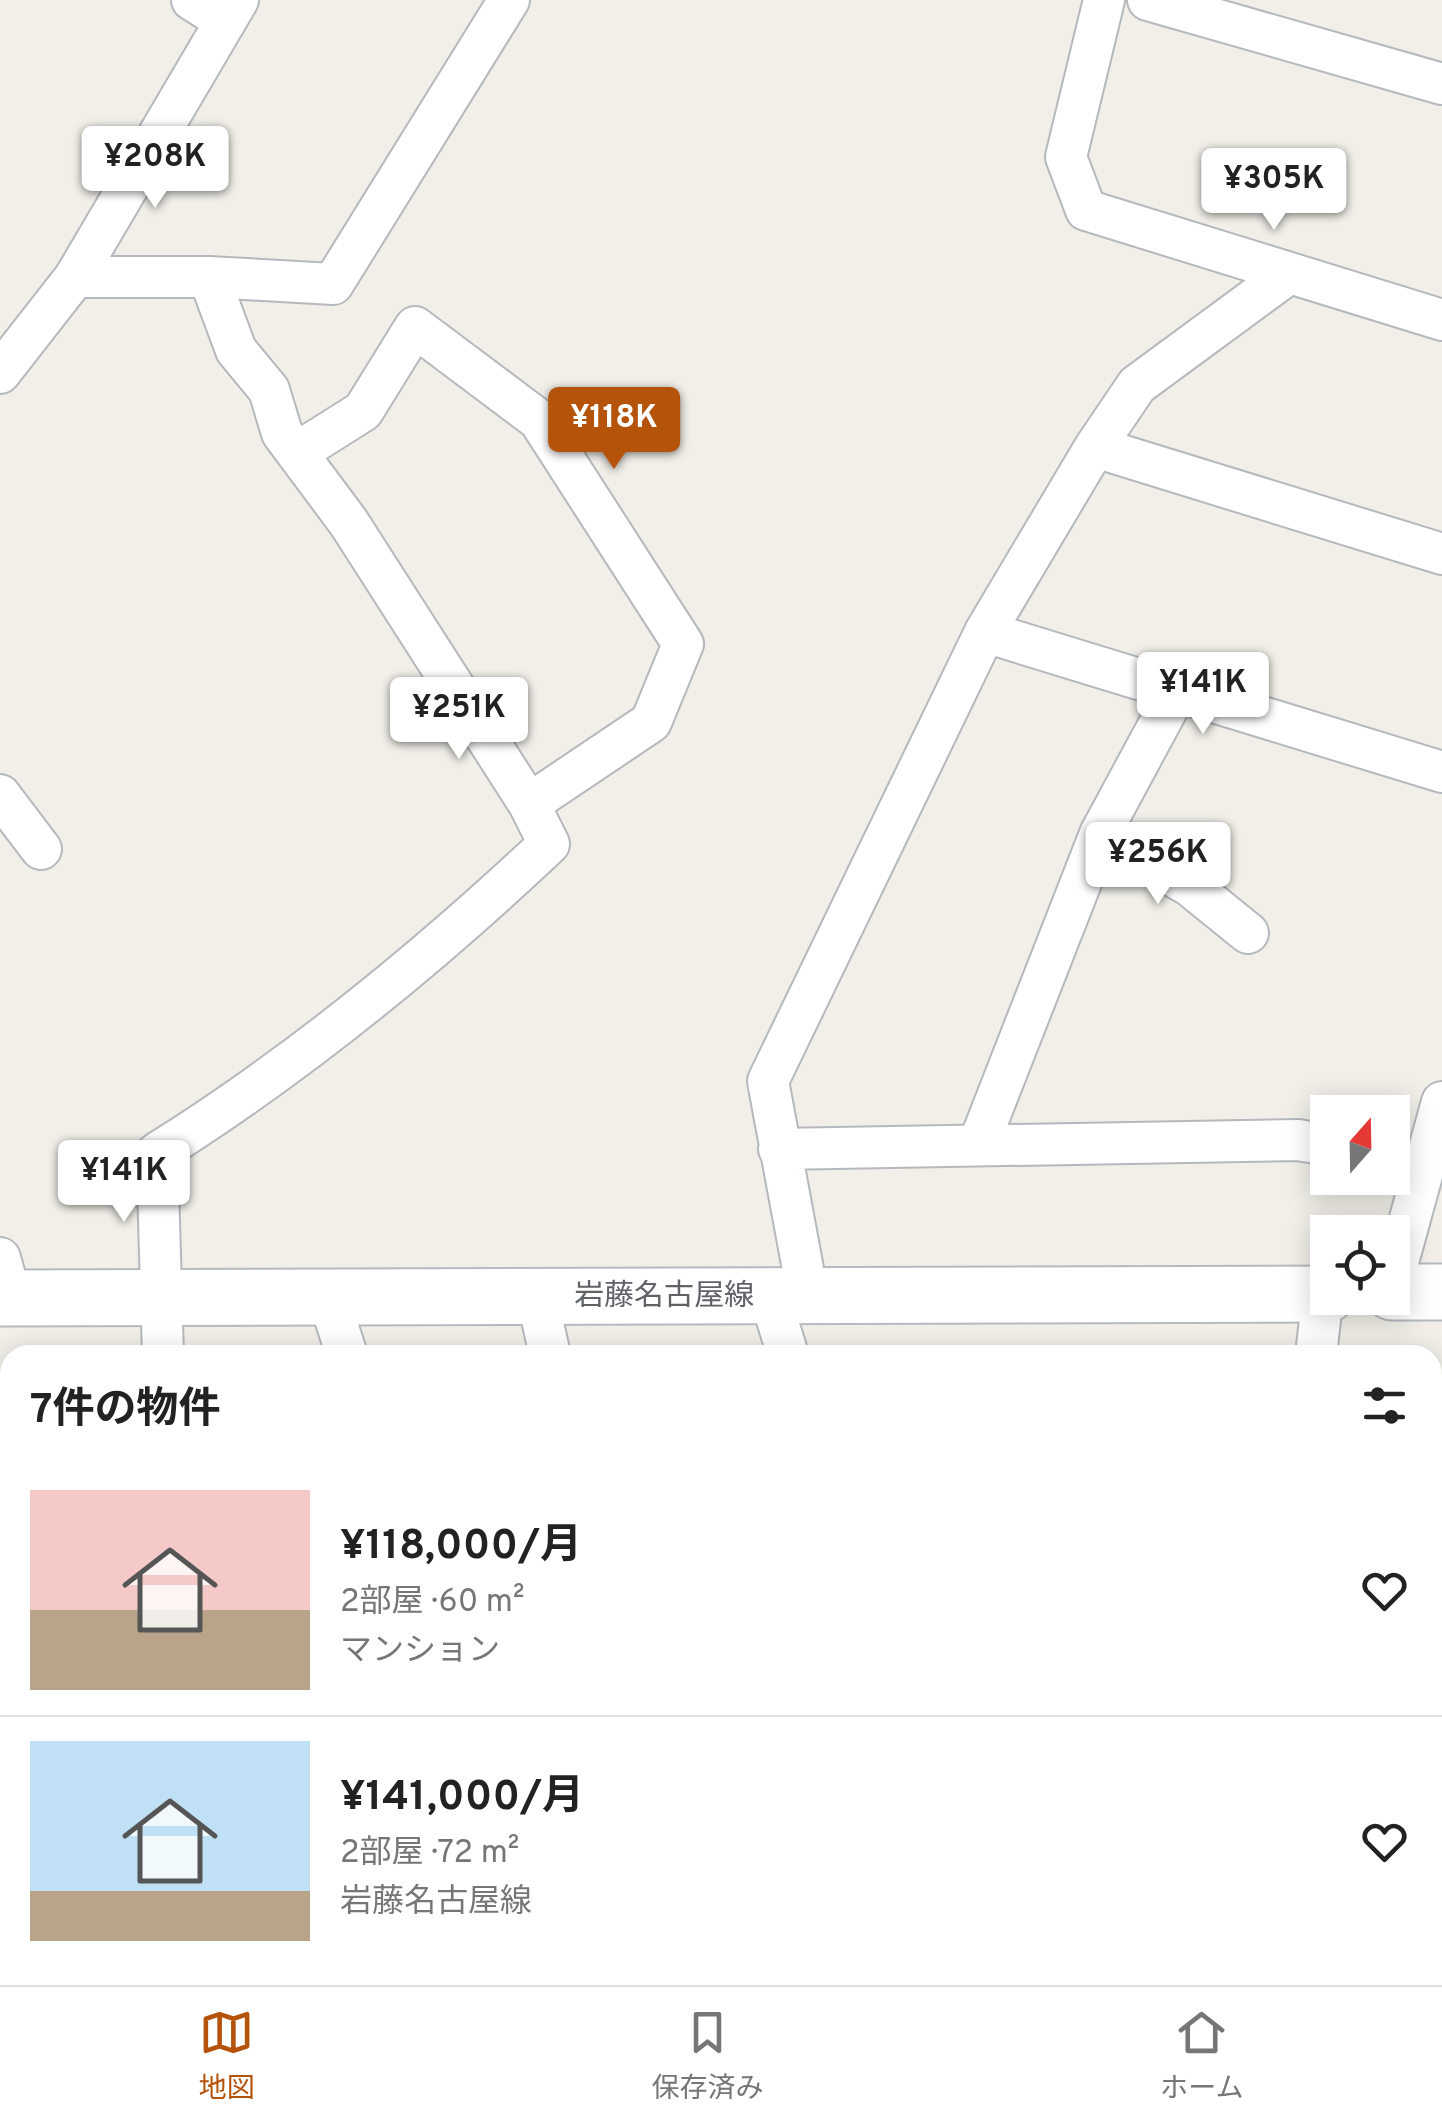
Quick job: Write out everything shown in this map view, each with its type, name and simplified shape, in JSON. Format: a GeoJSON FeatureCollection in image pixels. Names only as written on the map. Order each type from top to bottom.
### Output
{"type":"FeatureCollection","features":[{"type":"Feature","properties":{"kind":"main road","name":"岩藤名古屋線"},"geometry":{"type":"LineString","coordinates":[[4,1285],[160,1296],[1310,1294]]}},
{"type":"Feature","properties":{"kind":"main road"},"geometry":{"type":"LineString","coordinates":[[1410,1292],[1442,1292]]}},
{"type":"Feature","properties":{"kind":"street"},"geometry":{"type":"LineString","coordinates":[[76,277],[210,277],[333,284],[509,0]]}},
{"type":"Feature","properties":{"kind":"street"},"geometry":{"type":"LineString","coordinates":[[1104,0],[1066,157],[1086,210],[1442,320]]}},
{"type":"Feature","properties":{"kind":"street"},"geometry":{"type":"LineString","coordinates":[[1148,0],[1442,84]]}},
{"type":"Feature","properties":{"kind":"street"},"geometry":{"type":"LineString","coordinates":[[0,373],[76,277],[219,7]]}},
{"type":"Feature","properties":{"kind":"street"},"geometry":{"type":"LineString","coordinates":[[788,1345],[789,1297],[779,1149],[768,1081],[985,632],[1095,447],[1137,385],[1288,274]]}},
{"type":"Feature","properties":{"kind":"street"},"geometry":{"type":"LineString","coordinates":[[162,1345],[157,1153],[233,1106],[482,908],[549,844],[529,804],[349,523],[282,433],[270,390],[236,350],[210,277]]}},
{"type":"Feature","properties":{"kind":"street"},"geometry":{"type":"LineString","coordinates":[[298,452],[362,411],[415,328],[539,420],[683,644],[651,722],[529,804]]}},
{"type":"Feature","properties":{"kind":"street"},"geometry":{"type":"LineString","coordinates":[[1095,447],[1442,554]]}},
{"type":"Feature","properties":{"kind":"street"},"geometry":{"type":"LineString","coordinates":[[985,632],[1442,772]]}},
{"type":"Feature","properties":{"kind":"street"},"geometry":{"type":"LineString","coordinates":[[979,1143],[1100,834],[1176,693]]}},
{"type":"Feature","properties":{"kind":"street"},"geometry":{"type":"LineString","coordinates":[[5,812],[41,849]]}},
{"type":"Feature","properties":{"kind":"street"},"geometry":{"type":"LineString","coordinates":[[1100,834],[1190,886],[1248,932]]}},
{"type":"Feature","properties":{"kind":"street"},"geometry":{"type":"LineString","coordinates":[[1410,1156],[1442,1102]]}},
{"type":"Feature","properties":{"kind":"street"},"geometry":{"type":"LineString","coordinates":[[779,1149],[979,1143],[1310,1142]]}},
{"type":"Feature","properties":{"kind":"street"},"geometry":{"type":"LineString","coordinates":[[328,1297],[345,1345]]}},
{"type":"Feature","properties":{"kind":"street"},"geometry":{"type":"LineString","coordinates":[[538,1297],[548,1345]]}},
{"type":"Feature","properties":{"kind":"street"},"geometry":{"type":"LineString","coordinates":[[1317,1345],[1322,1315]]}}]}
